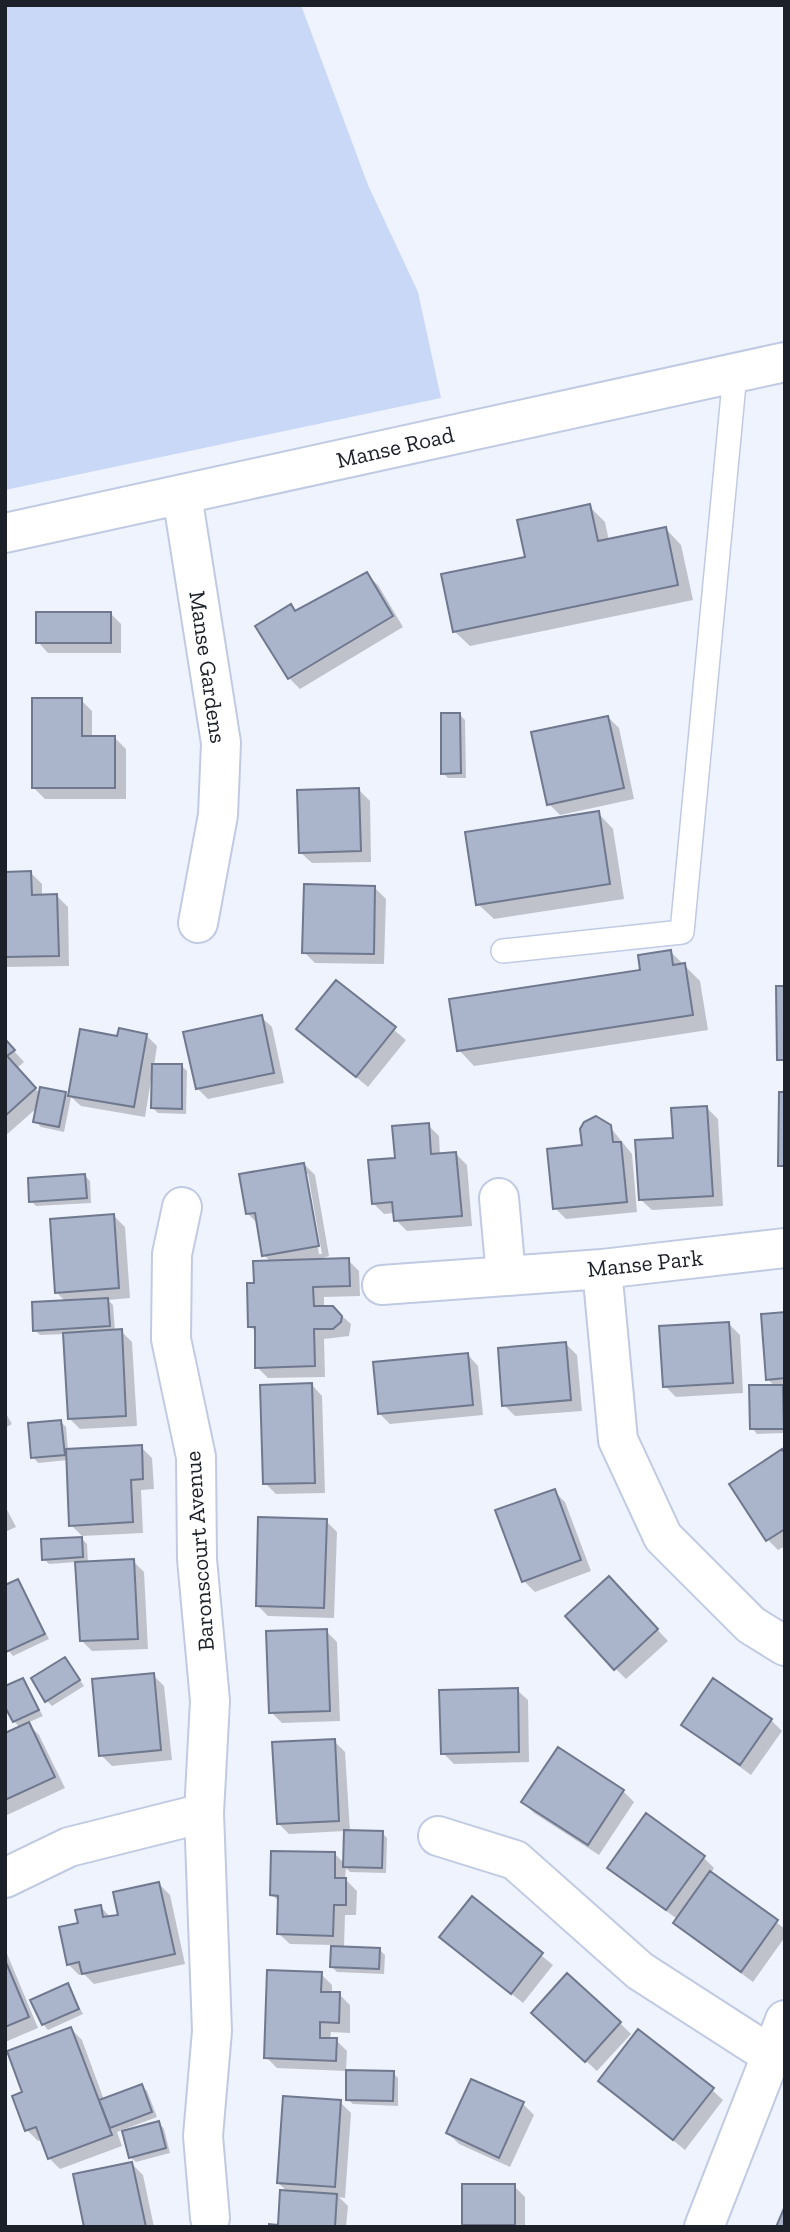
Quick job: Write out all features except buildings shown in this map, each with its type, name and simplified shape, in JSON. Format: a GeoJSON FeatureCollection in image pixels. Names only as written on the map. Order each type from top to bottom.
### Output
{"type":"FeatureCollection","features":[{"type":"Feature","properties":{"kind":"street","name":"Manse Road"},"geometry":{"type":"LineString","coordinates":[[5,533],[785,362]]}},
{"type":"Feature","properties":{"kind":"street","name":"Manse Gardens"},"geometry":{"type":"LineString","coordinates":[[182,495],[221,743],[218,816],[198,923]]}},
{"type":"Feature","properties":{"kind":"street"},"geometry":{"type":"LineString","coordinates":[[499,1198],[506,1276]]}},
{"type":"Feature","properties":{"kind":"street","name":"Baronscourt Avenue"},"geometry":{"type":"LineString","coordinates":[[182,1207],[172,1254],[171,1339],[196,1457],[197,1559],[210,1701],[204,1813],[212,2031],[203,2136],[210,2218]]}},
{"type":"Feature","properties":{"kind":"street","name":"Manse Park"},"geometry":{"type":"LineString","coordinates":[[382,1285],[602,1269],[785,1248]]}},
{"type":"Feature","properties":{"kind":"street"},"geometry":{"type":"LineString","coordinates":[[602,1269],[618,1440],[663,1537],[751,1625],[785,1646]]}},
{"type":"Feature","properties":{"kind":"street"},"geometry":{"type":"LineString","coordinates":[[5,1878],[69,1847],[204,1813]]}},
{"type":"Feature","properties":{"kind":"street"},"geometry":{"type":"LineString","coordinates":[[438,1836],[515,1860],[640,1971],[769,2054]]}},
{"type":"Feature","properties":{"kind":"street"},"geometry":{"type":"LineString","coordinates":[[704,2227],[769,2054],[785,2020]]}},
{"type":"Feature","properties":{"kind":"lane"},"geometry":{"type":"LineString","coordinates":[[503,951],[682,932],[735,373]]}},
{"type":"Feature","properties":{"kind":"shaded area"},"geometry":{"type":"Polygon","coordinates":[[[5,5],[301,5],[368,185],[418,292],[441,398],[5,490],[5,5]]]}}]}
